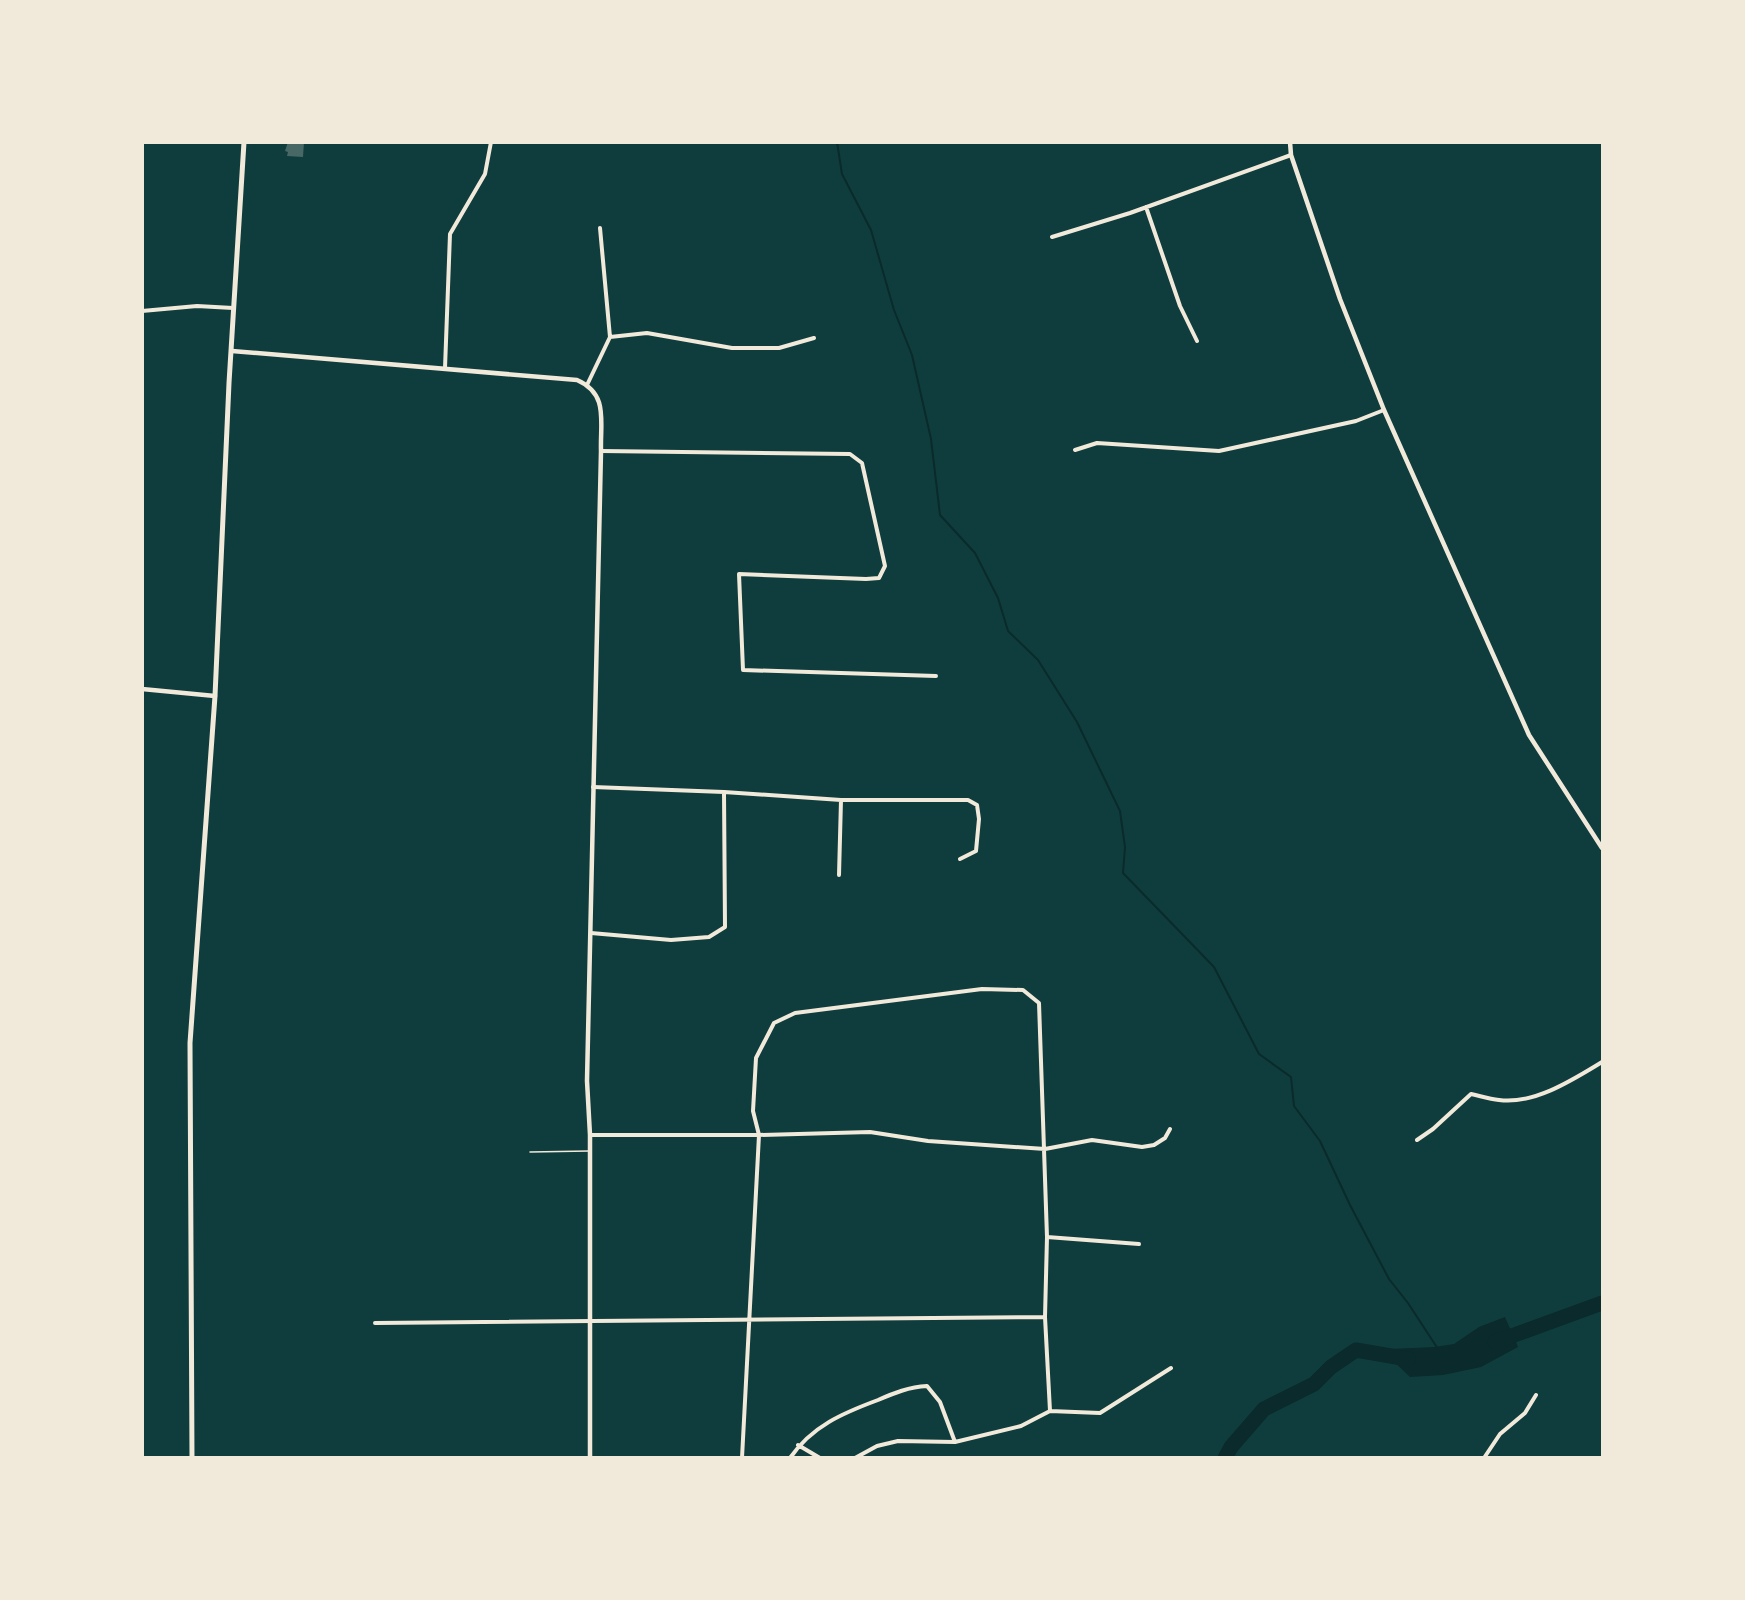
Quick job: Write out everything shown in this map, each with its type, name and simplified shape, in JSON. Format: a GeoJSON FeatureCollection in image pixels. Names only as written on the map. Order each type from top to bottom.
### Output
{"type":"FeatureCollection","features":[{"type":"Feature","properties":{"kind":"main road"},"geometry":{"type":"LineString","coordinates":[[192,1458],[190,1043],[215,696],[233,308],[244,142]]}},
{"type":"Feature","properties":{"kind":"street"},"geometry":{"type":"LineString","coordinates":[[446,368],[450,234],[485,174],[491,142]]}},
{"type":"Feature","properties":{"kind":"street"},"geometry":{"type":"LineString","coordinates":[[1290,142],[1291,155],[1340,299],[1384,410],[1529,735],[1602,848]]}},
{"type":"Feature","properties":{"kind":"street"},"geometry":{"type":"LineString","coordinates":[[1052,237],[1146,207],[1291,155]]}},
{"type":"Feature","properties":{"kind":"street"},"geometry":{"type":"LineString","coordinates":[[1146,207],[1180,306],[1197,341]]}},
{"type":"Feature","properties":{"kind":"street"},"geometry":{"type":"LineString","coordinates":[[587,385],[610,337],[600,228]]}},
{"type":"Feature","properties":{"kind":"street"},"geometry":{"type":"LineString","coordinates":[[142,311],[197,306],[233,308]]}},
{"type":"Feature","properties":{"kind":"street"},"geometry":{"type":"LineString","coordinates":[[610,337],[647,333],[732,348],[779,348],[814,338]]}},
{"type":"Feature","properties":{"kind":"street"},"geometry":{"type":"LineString","coordinates":[[232,351],[577,380],[595,391],[600,402],[601,451],[587,1081],[590,1134],[590,1458]]}},
{"type":"Feature","properties":{"kind":"street"},"geometry":{"type":"LineString","coordinates":[[1075,450],[1097,443],[1219,451],[1356,421],[1384,410]]}},
{"type":"Feature","properties":{"kind":"street"},"geometry":{"type":"LineString","coordinates":[[601,451],[850,454],[862,463],[885,566],[879,578],[866,579],[740,574],[743,670],[936,676]]}},
{"type":"Feature","properties":{"kind":"street"},"geometry":{"type":"LineString","coordinates":[[142,689],[215,696]]}},
{"type":"Feature","properties":{"kind":"street"},"geometry":{"type":"LineString","coordinates":[[593,787],[724,792],[840,800],[968,800],[977,805],[979,819],[976,851],[960,859]]}},
{"type":"Feature","properties":{"kind":"street"},"geometry":{"type":"LineString","coordinates":[[591,933],[671,940],[708,937],[725,927],[724,792]]}},
{"type":"Feature","properties":{"kind":"street"},"geometry":{"type":"LineString","coordinates":[[839,875],[840,800]]}},
{"type":"Feature","properties":{"kind":"street"},"geometry":{"type":"LineString","coordinates":[[742,1458],[759,1135],[753,1111],[756,1058],[774,1023],[795,1013],[982,989],[1023,990],[1039,1003],[1047,1237],[1045,1317],[1050,1411]]}},
{"type":"Feature","properties":{"kind":"street"},"geometry":{"type":"LineString","coordinates":[[1417,1140],[1433,1129],[1471,1094],[1500,1101],[1520,1099],[1561,1086],[1602,1062]]}},
{"type":"Feature","properties":{"kind":"street"},"geometry":{"type":"LineString","coordinates":[[590,1134],[759,1135],[870,1132],[928,1141],[1045,1149],[1092,1140],[1142,1147],[1154,1145],[1165,1138],[1170,1129]]}},
{"type":"Feature","properties":{"kind":"street"},"geometry":{"type":"LineString","coordinates":[[1047,1237],[1139,1244]]}},
{"type":"Feature","properties":{"kind":"street"},"geometry":{"type":"LineString","coordinates":[[375,1323],[1045,1317]]}},
{"type":"Feature","properties":{"kind":"street"},"geometry":{"type":"LineString","coordinates":[[855,1458],[877,1446],[898,1441],[955,1442],[1021,1426],[1050,1411],[1100,1413],[1171,1368]]}},
{"type":"Feature","properties":{"kind":"street"},"geometry":{"type":"LineString","coordinates":[[790,1458],[798,1445],[836,1416],[910,1387],[927,1386],[940,1402],[955,1442]]}},
{"type":"Feature","properties":{"kind":"street"},"geometry":{"type":"LineString","coordinates":[[1484,1458],[1500,1434],[1525,1413],[1536,1395]]}},
{"type":"Feature","properties":{"kind":"street"},"geometry":{"type":"LineString","coordinates":[[798,1445],[820,1458]]}},
{"type":"Feature","properties":{"kind":"lane"},"geometry":{"type":"LineString","coordinates":[[530,1152],[590,1151]]}},
{"type":"Feature","properties":{"kind":"water"},"geometry":{"type":"Polygon","coordinates":[[[1505,1317],[1518,1347],[1481,1367],[1443,1375],[1410,1377],[1388,1356],[1390,1349],[1454,1344],[1479,1327],[1505,1317]]]}},
{"type":"Feature","properties":{"kind":"building"},"geometry":{"type":"Polygon","coordinates":[[[288,142],[304,142],[303,157],[287,156],[288,152],[285,151],[288,142]]]}},
{"type":"Feature","properties":{"kind":"waterway"},"geometry":{"type":"LineString","coordinates":[[837,142],[842,174],[871,230],[894,310],[912,355],[931,439],[940,515],[975,553],[998,598],[1008,631],[1038,660],[1077,722],[1120,811],[1125,847],[1123,873],[1214,967],[1259,1054],[1291,1077],[1294,1106],[1320,1141],[1389,1279],[1408,1303],[1438,1349]]}},
{"type":"Feature","properties":{"kind":"waterway"},"geometry":{"type":"LineString","coordinates":[[1495,1342],[1602,1303]]}},
{"type":"Feature","properties":{"kind":"waterway"},"geometry":{"type":"LineString","coordinates":[[1225,1458],[1231,1447],[1264,1409],[1314,1384],[1331,1367],[1356,1350],[1408,1359]]}}]}
